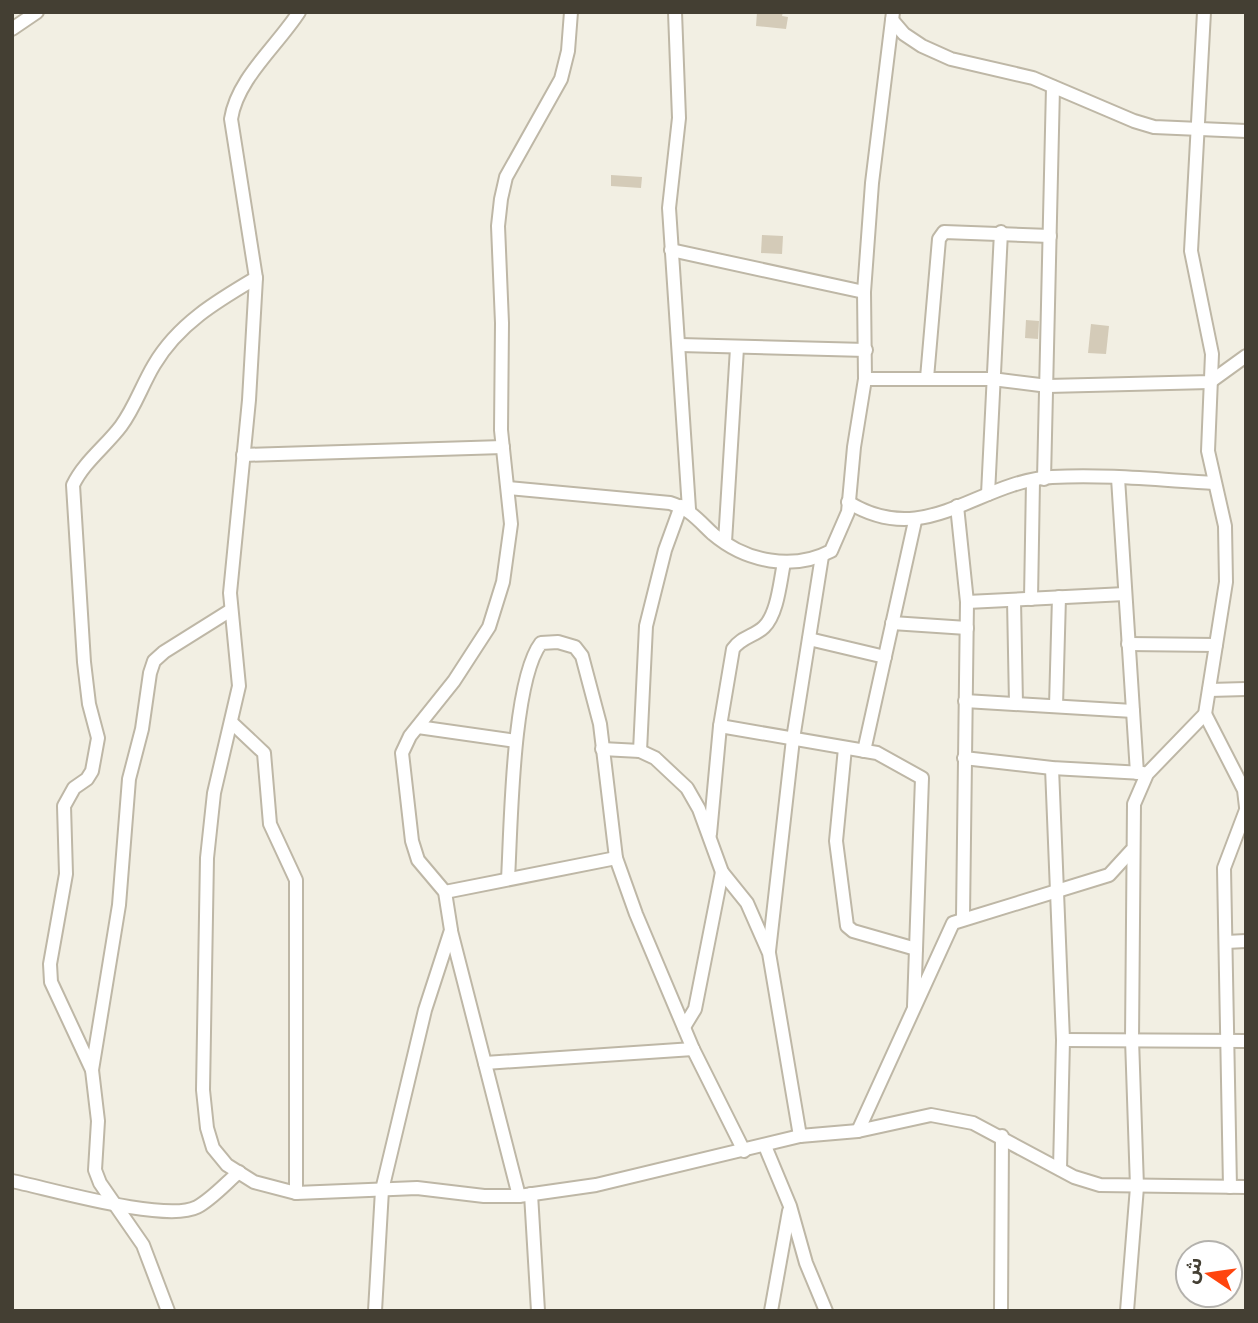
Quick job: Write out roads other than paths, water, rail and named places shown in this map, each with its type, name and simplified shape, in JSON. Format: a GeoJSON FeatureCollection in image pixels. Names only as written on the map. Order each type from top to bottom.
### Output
{"type":"FeatureCollection","features":[{"type":"Feature","properties":{"kind":"street"},"geometry":{"type":"LineString","coordinates":[[12,29],[37,12]]}},
{"type":"Feature","properties":{"kind":"street"},"geometry":{"type":"LineString","coordinates":[[299,12],[233,106],[234,150],[252,238],[256,278],[230,593],[239,686],[214,793],[207,858],[203,1090],[207,1129],[213,1149],[254,1182],[296,1193],[417,1188],[484,1196],[525,1195],[596,1185],[800,1136],[858,1130],[941,1116],[973,1123],[1060,1169],[1100,1185],[1246,1186]]}},
{"type":"Feature","properties":{"kind":"street"},"geometry":{"type":"LineString","coordinates":[[538,1311],[525,1195],[485,1063],[451,930],[445,892],[418,860],[412,841],[402,759],[404,746],[454,681],[489,626],[510,545],[503,447],[498,226],[501,199],[506,177],[561,79],[568,51],[571,12]]}},
{"type":"Feature","properties":{"kind":"street"},"geometry":{"type":"LineString","coordinates":[[640,751],[646,626],[665,550],[685,507],[680,345],[669,195],[679,117],[675,12]]}},
{"type":"Feature","properties":{"kind":"street"},"geometry":{"type":"LineString","coordinates":[[1204,12],[1191,251],[1212,354],[1208,451],[1227,539],[1226,582],[1205,714],[1245,790],[1246,808],[1224,868],[1230,1187]]}},
{"type":"Feature","properties":{"kind":"street"},"geometry":{"type":"LineString","coordinates":[[508,488],[649,499],[685,507],[724,542],[757,557],[784,562],[814,560],[831,551],[839,538],[848,502],[865,379],[864,292],[872,183],[892,16]]}},
{"type":"Feature","properties":{"kind":"street"},"geometry":{"type":"LineString","coordinates":[[892,16],[904,34],[922,46],[951,59],[1033,78],[1134,121],[1154,127],[1246,131]]}},
{"type":"Feature","properties":{"kind":"street"},"geometry":{"type":"LineString","coordinates":[[1031,599],[1038,480],[1048,386],[1053,87]]}},
{"type":"Feature","properties":{"kind":"street"},"geometry":{"type":"LineString","coordinates":[[927,378],[939,239],[944,232],[951,230],[1050,236]]}},
{"type":"Feature","properties":{"kind":"street"},"geometry":{"type":"LineString","coordinates":[[988,494],[1001,232]]}},
{"type":"Feature","properties":{"kind":"street"},"geometry":{"type":"LineString","coordinates":[[671,250],[864,292]]}},
{"type":"Feature","properties":{"kind":"street"},"geometry":{"type":"LineString","coordinates":[[92,1070],[51,982],[50,964],[66,874],[64,806],[74,788],[87,779],[92,771],[98,738],[89,704],[84,662],[74,485],[79,473],[121,426],[139,398],[154,365],[172,340],[209,307],[256,278]]}},
{"type":"Feature","properties":{"kind":"street"},"geometry":{"type":"LineString","coordinates":[[680,345],[866,350]]}},
{"type":"Feature","properties":{"kind":"street"},"geometry":{"type":"LineString","coordinates":[[724,542],[737,348]]}},
{"type":"Feature","properties":{"kind":"street"},"geometry":{"type":"LineString","coordinates":[[865,379],[992,379],[1048,386],[1210,382],[1246,356]]}},
{"type":"Feature","properties":{"kind":"street"},"geometry":{"type":"LineString","coordinates":[[243,455],[503,447]]}},
{"type":"Feature","properties":{"kind":"street"},"geometry":{"type":"LineString","coordinates":[[848,502],[865,512],[915,521],[988,494],[1038,480],[1118,478],[1214,482]]}},
{"type":"Feature","properties":{"kind":"street"},"geometry":{"type":"LineString","coordinates":[[1118,478],[1133,711],[1142,773],[1134,804],[1131,850],[1132,1039],[1138,1187],[1127,1311]]}},
{"type":"Feature","properties":{"kind":"street"},"geometry":{"type":"LineString","coordinates":[[957,506],[967,603],[963,917]]}},
{"type":"Feature","properties":{"kind":"street"},"geometry":{"type":"LineString","coordinates":[[864,751],[915,521]]}},
{"type":"Feature","properties":{"kind":"street"},"geometry":{"type":"LineString","coordinates":[[769,953],[793,739],[822,556]]}},
{"type":"Feature","properties":{"kind":"street"},"geometry":{"type":"LineString","coordinates":[[710,837],[720,726],[733,649],[737,643],[764,628],[771,616],[784,562]]}},
{"type":"Feature","properties":{"kind":"street"},"geometry":{"type":"LineString","coordinates":[[967,603],[1125,594]]}},
{"type":"Feature","properties":{"kind":"street"},"geometry":{"type":"LineString","coordinates":[[1056,706],[1059,597]]}},
{"type":"Feature","properties":{"kind":"street"},"geometry":{"type":"LineString","coordinates":[[1014,600],[1016,704]]}},
{"type":"Feature","properties":{"kind":"street"},"geometry":{"type":"LineString","coordinates":[[168,1311],[143,1245],[113,1203],[95,1170],[99,1121],[92,1070],[119,905],[129,779],[145,716],[150,673],[154,661],[164,652],[231,610]]}},
{"type":"Feature","properties":{"kind":"street"},"geometry":{"type":"LineString","coordinates":[[892,623],[967,628]]}},
{"type":"Feature","properties":{"kind":"street"},"geometry":{"type":"LineString","coordinates":[[809,639],[885,657]]}},
{"type":"Feature","properties":{"kind":"street"},"geometry":{"type":"LineString","coordinates":[[508,879],[516,741],[536,650],[541,643],[558,642],[575,647],[582,656],[600,724],[616,858],[636,914],[693,1049],[744,1151]]}},
{"type":"Feature","properties":{"kind":"street"},"geometry":{"type":"LineString","coordinates":[[1128,644],[1216,645]]}},
{"type":"Feature","properties":{"kind":"street"},"geometry":{"type":"LineString","coordinates":[[1209,690],[1246,689]]}},
{"type":"Feature","properties":{"kind":"street"},"geometry":{"type":"LineString","coordinates":[[965,701],[1133,711]]}},
{"type":"Feature","properties":{"kind":"street"},"geometry":{"type":"LineString","coordinates":[[964,758],[1052,768],[1142,773],[1205,714]]}},
{"type":"Feature","properties":{"kind":"street"},"geometry":{"type":"LineString","coordinates":[[232,722],[264,753],[270,824],[296,880],[296,1193]]}},
{"type":"Feature","properties":{"kind":"street"},"geometry":{"type":"LineString","coordinates":[[720,726],[877,753],[922,778],[914,1006]]}},
{"type":"Feature","properties":{"kind":"street"},"geometry":{"type":"LineString","coordinates":[[418,727],[516,741]]}},
{"type":"Feature","properties":{"kind":"street"},"geometry":{"type":"LineString","coordinates":[[845,748],[836,841],[847,926],[853,931],[916,949]]}},
{"type":"Feature","properties":{"kind":"street"},"geometry":{"type":"LineString","coordinates":[[602,749],[640,751],[655,758],[687,788],[710,837],[722,872],[747,903],[769,953],[800,1136]]}},
{"type":"Feature","properties":{"kind":"street"},"geometry":{"type":"LineString","coordinates":[[1052,768],[1063,1040],[1060,1169]]}},
{"type":"Feature","properties":{"kind":"street"},"geometry":{"type":"LineString","coordinates":[[858,1130],[947,931],[953,923],[963,917],[1109,875],[1131,850]]}},
{"type":"Feature","properties":{"kind":"street"},"geometry":{"type":"LineString","coordinates":[[445,892],[616,858]]}},
{"type":"Feature","properties":{"kind":"street"},"geometry":{"type":"LineString","coordinates":[[684,1027],[695,1009],[722,872]]}},
{"type":"Feature","properties":{"kind":"street"},"geometry":{"type":"LineString","coordinates":[[375,1311],[382,1190],[425,1010],[451,930]]}},
{"type":"Feature","properties":{"kind":"street"},"geometry":{"type":"LineString","coordinates":[[1226,942],[1246,942]]}},
{"type":"Feature","properties":{"kind":"street"},"geometry":{"type":"LineString","coordinates":[[1063,1040],[1246,1041]]}},
{"type":"Feature","properties":{"kind":"street"},"geometry":{"type":"LineString","coordinates":[[485,1063],[693,1049]]}},
{"type":"Feature","properties":{"kind":"street"},"geometry":{"type":"LineString","coordinates":[[1001,1311],[1002,1136]]}},
{"type":"Feature","properties":{"kind":"street"},"geometry":{"type":"LineString","coordinates":[[765,1146],[790,1206],[806,1263],[826,1311]]}},
{"type":"Feature","properties":{"kind":"street"},"geometry":{"type":"LineString","coordinates":[[12,1181],[160,1213],[184,1212],[199,1206],[239,1172]]}},
{"type":"Feature","properties":{"kind":"street"},"geometry":{"type":"LineString","coordinates":[[771,1311],[790,1206]]}}]}
